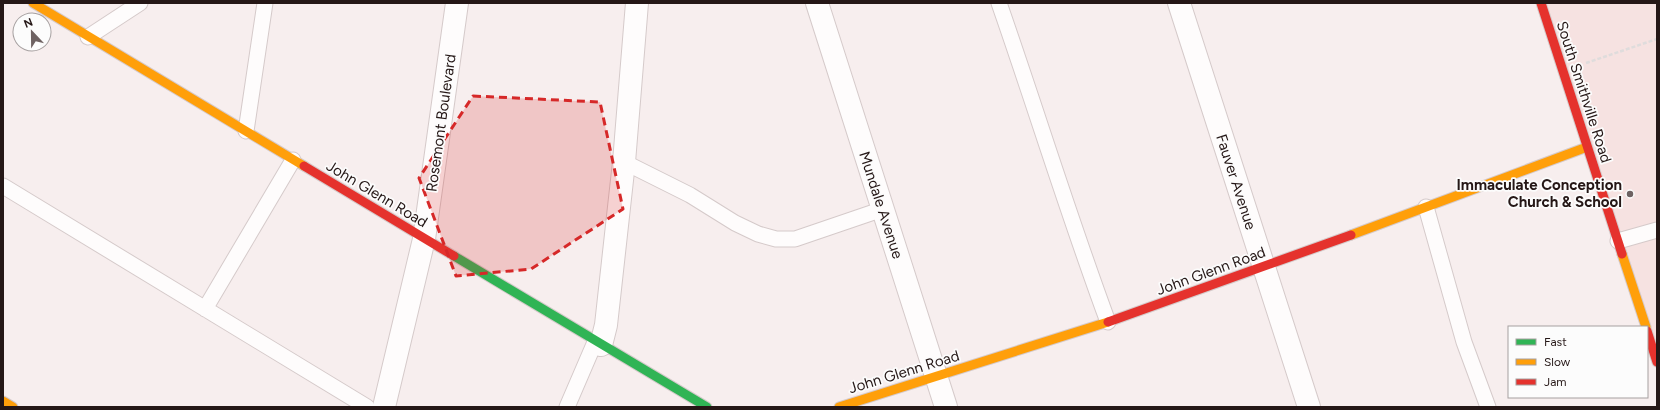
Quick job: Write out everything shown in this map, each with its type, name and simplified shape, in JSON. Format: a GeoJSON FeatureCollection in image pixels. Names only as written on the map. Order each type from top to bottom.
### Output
{"type":"FeatureCollection","features":[{"type":"Feature","properties":{"kind":"street","name":"John Glenn Road"},"geometry":{"type":"LineString","coordinates":[[33,3],[598,344],[708,407]]}},
{"type":"Feature","properties":{"kind":"street","name":"Rosemont Boulevard"},"geometry":{"type":"LineString","coordinates":[[384,407],[424,239],[457,3]]}},
{"type":"Feature","properties":{"kind":"street"},"geometry":{"type":"LineString","coordinates":[[598,344],[606,325],[624,162],[637,3]]}},
{"type":"Feature","properties":{"kind":"street","name":"Mundale Avenue"},"geometry":{"type":"LineString","coordinates":[[817,3],[946,407]]}},
{"type":"Feature","properties":{"kind":"street","name":"Fauver Avenue"},"geometry":{"type":"LineString","coordinates":[[1179,3],[1308,407]]}},
{"type":"Feature","properties":{"kind":"street","name":"South Smithville Road"},"geometry":{"type":"LineString","coordinates":[[1541,3],[1646,326]]}},
{"type":"Feature","properties":{"kind":"street","name":"John Glenn Road"},"geometry":{"type":"LineString","coordinates":[[839,407],[936,378],[1108,322],[1263,268],[1587,147]]}},
{"type":"Feature","properties":{"kind":"street"},"geometry":{"type":"LineString","coordinates":[[1648,334],[1657,362]]}},
{"type":"Feature","properties":{"kind":"street"},"geometry":{"type":"LineString","coordinates":[[3,402],[13,407]]}},
{"type":"Feature","properties":{"kind":"lane"},"geometry":{"type":"LineString","coordinates":[[88,37],[140,3]]}},
{"type":"Feature","properties":{"kind":"lane"},"geometry":{"type":"LineString","coordinates":[[246,131],[265,3]]}},
{"type":"Feature","properties":{"kind":"lane"},"geometry":{"type":"LineString","coordinates":[[999,3],[1078,243],[1108,322]]}},
{"type":"Feature","properties":{"kind":"lane"},"geometry":{"type":"LineString","coordinates":[[205,309],[293,160]]}},
{"type":"Feature","properties":{"kind":"lane"},"geometry":{"type":"LineString","coordinates":[[624,162],[690,195],[735,223],[758,234],[776,239],[795,239],[883,209]]}},
{"type":"Feature","properties":{"kind":"lane"},"geometry":{"type":"LineString","coordinates":[[3,186],[367,407]]}},
{"type":"Feature","properties":{"kind":"lane"},"geometry":{"type":"LineString","coordinates":[[1426,207],[1464,342],[1488,407]]}},
{"type":"Feature","properties":{"kind":"lane"},"geometry":{"type":"LineString","coordinates":[[1618,241],[1657,230]]}},
{"type":"Feature","properties":{"kind":"lane"},"geometry":{"type":"LineString","coordinates":[[567,407],[598,344]]}},
{"type":"Feature","properties":{"kind":"path"},"geometry":{"type":"LineString","coordinates":[[1563,71],[1657,39]]}},
{"type":"Feature","properties":{"kind":"highlighted area"},"geometry":{"type":"Polygon","coordinates":[[[473,96],[600,102],[623,209],[531,269],[456,276],[419,178],[473,96]]]}},
{"type":"Feature","properties":{"kind":"shaded area","name":"Immaculate Conception Church & School"},"geometry":{"type":"Polygon","coordinates":[[[1541,3],[1657,3],[1657,362],[1648,334],[1648,326],[1645,326],[1541,3]]]}},
{"type":"Feature","properties":{"kind":"traffic: fast"},"geometry":{"type":"LineString","coordinates":[[454,256],[707,407]]}},
{"type":"Feature","properties":{"kind":"traffic: slow"},"geometry":{"type":"LineString","coordinates":[[33,3],[304,166]]}},
{"type":"Feature","properties":{"kind":"traffic: slow"},"geometry":{"type":"LineString","coordinates":[[1351,235],[1587,147]]}},
{"type":"Feature","properties":{"kind":"traffic: slow"},"geometry":{"type":"LineString","coordinates":[[1622,254],[1646,326]]}},
{"type":"Feature","properties":{"kind":"traffic: slow"},"geometry":{"type":"LineString","coordinates":[[839,407],[1108,322]]}},
{"type":"Feature","properties":{"kind":"traffic: slow"},"geometry":{"type":"LineString","coordinates":[[3,401],[13,407]]}},
{"type":"Feature","properties":{"kind":"traffic: jam"},"geometry":{"type":"LineString","coordinates":[[1541,3],[1622,254]]}},
{"type":"Feature","properties":{"kind":"traffic: jam"},"geometry":{"type":"LineString","coordinates":[[304,166],[454,256]]}},
{"type":"Feature","properties":{"kind":"traffic: jam"},"geometry":{"type":"LineString","coordinates":[[1108,322],[1351,235]]}},
{"type":"Feature","properties":{"kind":"traffic: jam"},"geometry":{"type":"LineString","coordinates":[[1648,334],[1657,362]]}},
{"type":"Feature","properties":{"kind":"place","name":"Immaculate Conception Church & School"},"geometry":{"type":"Point","coordinates":[1630,194]}}]}
